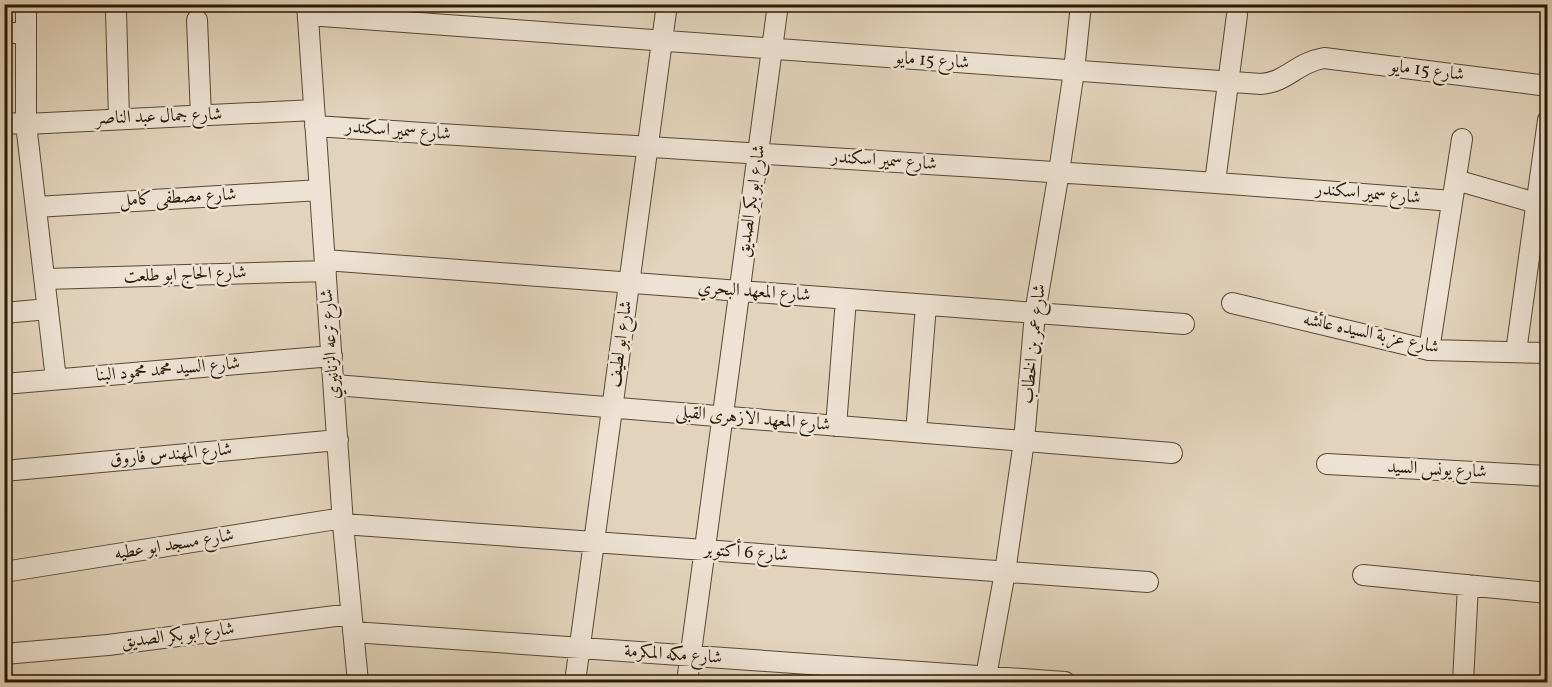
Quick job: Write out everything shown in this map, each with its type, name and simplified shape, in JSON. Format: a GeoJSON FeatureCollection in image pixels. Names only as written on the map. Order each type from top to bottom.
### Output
{"type":"FeatureCollection","features":[{"type":"Feature","properties":{"kind":"street"},"geometry":{"type":"LineString","coordinates":[[26,4],[26,124],[56,379]]}},
{"type":"Feature","properties":{"kind":"street","name":"شارع ابو لطيف"},"geometry":{"type":"LineString","coordinates":[[575,682],[667,4]]}},
{"type":"Feature","properties":{"kind":"street","name":"شارع ابو بكر الصديق"},"geometry":{"type":"LineString","coordinates":[[687,682],[778,4]]}},
{"type":"Feature","properties":{"kind":"street","name":"شارع عمر بن الخطاب"},"geometry":{"type":"LineString","coordinates":[[986,680],[1005,572],[1024,441],[1035,313],[1059,172],[1081,4]]}},
{"type":"Feature","properties":{"kind":"street","name":"شارع 15 مايو"},"geometry":{"type":"LineString","coordinates":[[308,10],[662,41],[1228,82],[1272,83],[1282,79],[1301,65],[1324,58],[1548,86]]}},
{"type":"Feature","properties":{"kind":"street","name":"شارع ترعه الزنانيري"},"geometry":{"type":"LineString","coordinates":[[308,10],[343,521],[358,682]]}},
{"type":"Feature","properties":{"kind":"street"},"geometry":{"type":"LineString","coordinates":[[116,11],[119,119]]}},
{"type":"Feature","properties":{"kind":"street"},"geometry":{"type":"LineString","coordinates":[[1215,182],[1237,15]]}},
{"type":"Feature","properties":{"kind":"street"},"geometry":{"type":"LineString","coordinates":[[197,20],[201,116]]}},
{"type":"Feature","properties":{"kind":"street"},"geometry":{"type":"LineString","coordinates":[[4,33],[26,33]]}},
{"type":"Feature","properties":{"kind":"street","name":"شارع جمال عبد الناصر"},"geometry":{"type":"LineString","coordinates":[[4,123],[201,116],[314,118]]}},
{"type":"Feature","properties":{"kind":"street","name":"شارع سمير اسكندر"},"geometry":{"type":"LineString","coordinates":[[314,118],[647,148],[1215,182],[1452,201]]}},
{"type":"Feature","properties":{"kind":"street"},"geometry":{"type":"LineString","coordinates":[[1516,352],[1548,120]]}},
{"type":"Feature","properties":{"kind":"street"},"geometry":{"type":"LineString","coordinates":[[1429,350],[1462,139]]}},
{"type":"Feature","properties":{"kind":"street"},"geometry":{"type":"LineString","coordinates":[[1455,180],[1536,203]]}},
{"type":"Feature","properties":{"kind":"street","name":"شارع مصطفى كامل"},"geometry":{"type":"LineString","coordinates":[[36,207],[320,190]]}},
{"type":"Feature","properties":{"kind":"street","name":"شارع المعهد البحري"},"geometry":{"type":"LineString","coordinates":[[326,266],[629,283],[1184,324]]}},
{"type":"Feature","properties":{"kind":"street","name":"شارع الحاج ابو طلعت"},"geometry":{"type":"LineString","coordinates":[[45,279],[326,266]]}},
{"type":"Feature","properties":{"kind":"street"},"geometry":{"type":"LineString","coordinates":[[836,426],[846,299]]}},
{"type":"Feature","properties":{"kind":"street","name":"شارع عزبة السيده عائشه"},"geometry":{"type":"LineString","coordinates":[[1232,303],[1429,350],[1548,354]]}},
{"type":"Feature","properties":{"kind":"street"},"geometry":{"type":"LineString","coordinates":[[916,432],[926,305]]}},
{"type":"Feature","properties":{"kind":"street"},"geometry":{"type":"LineString","coordinates":[[4,313],[48,309]]}},
{"type":"Feature","properties":{"kind":"street","name":"شارع السيد محمد محمود البنا"},"geometry":{"type":"LineString","coordinates":[[4,384],[332,356]]}},
{"type":"Feature","properties":{"kind":"street","name":"شارع المعهد الازهرى القبلى"},"geometry":{"type":"LineString","coordinates":[[335,385],[1172,453]]}},
{"type":"Feature","properties":{"kind":"street","name":"شارع المهندس فاروق"},"geometry":{"type":"LineString","coordinates":[[4,471],[338,440]]}},
{"type":"Feature","properties":{"kind":"street","name":"شارع يونس السيد"},"geometry":{"type":"LineString","coordinates":[[1327,464],[1548,476]]}},
{"type":"Feature","properties":{"kind":"street","name":"شارع 6 أكتوبر"},"geometry":{"type":"LineString","coordinates":[[343,521],[594,543],[1148,582]]}},
{"type":"Feature","properties":{"kind":"street","name":"شارع مسجد ابو عطيه"},"geometry":{"type":"LineString","coordinates":[[4,572],[343,521]]}},
{"type":"Feature","properties":{"kind":"street"},"geometry":{"type":"LineString","coordinates":[[1363,575],[1548,593]]}},
{"type":"Feature","properties":{"kind":"street"},"geometry":{"type":"LineString","coordinates":[[1463,682],[1468,585]]}},
{"type":"Feature","properties":{"kind":"street","name":"شارع ابو بكر الصديق"},"geometry":{"type":"LineString","coordinates":[[4,654],[352,623]]}},
{"type":"Feature","properties":{"kind":"street","name":"شارع مكه المكرمة"},"geometry":{"type":"LineString","coordinates":[[352,623],[580,648],[986,680],[1065,682]]}}]}
